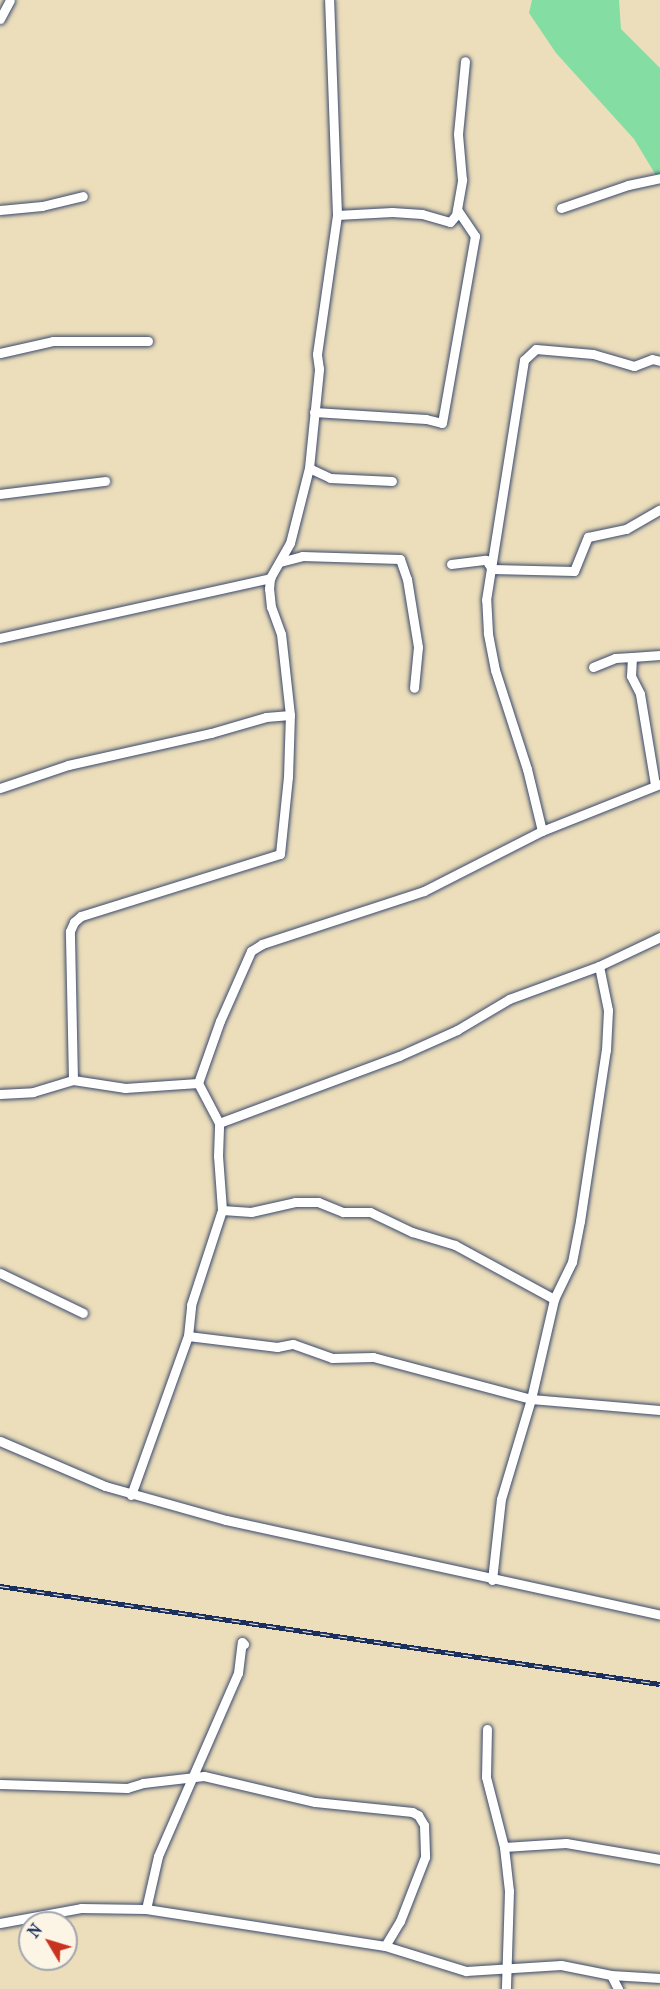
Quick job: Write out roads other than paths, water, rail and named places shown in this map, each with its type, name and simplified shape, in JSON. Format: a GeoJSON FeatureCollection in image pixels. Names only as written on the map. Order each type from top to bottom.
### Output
{"type":"FeatureCollection","features":[{"type":"Feature","properties":{"kind":"street"},"geometry":{"type":"LineString","coordinates":[[0,19],[10,0]]}},
{"type":"Feature","properties":{"kind":"street"},"geometry":{"type":"LineString","coordinates":[[73,1080],[70,931],[74,922],[81,916],[280,854],[288,777],[290,715],[281,634],[271,607],[270,578],[290,543],[309,468],[319,369],[317,354],[337,215],[329,0]]}},
{"type":"Feature","properties":{"kind":"street"},"geometry":{"type":"LineString","coordinates":[[337,215],[392,212],[422,214],[450,222],[456,215],[462,180],[458,134],[465,61]]}},
{"type":"Feature","properties":{"kind":"street"},"geometry":{"type":"LineString","coordinates":[[561,208],[628,185],[660,178]]}},
{"type":"Feature","properties":{"kind":"street"},"geometry":{"type":"LineString","coordinates":[[0,210],[42,206],[83,196]]}},
{"type":"Feature","properties":{"kind":"street"},"geometry":{"type":"LineString","coordinates":[[314,412],[426,419],[442,423],[475,236],[457,209]]}},
{"type":"Feature","properties":{"kind":"street"},"geometry":{"type":"LineString","coordinates":[[0,353],[53,341],[148,341]]}},
{"type":"Feature","properties":{"kind":"street"},"geometry":{"type":"LineString","coordinates":[[542,831],[527,769],[495,670],[488,633],[486,600],[524,360],[536,349],[593,354],[634,366],[652,359],[660,361]]}},
{"type":"Feature","properties":{"kind":"street"},"geometry":{"type":"LineString","coordinates":[[309,468],[330,478],[392,481]]}},
{"type":"Feature","properties":{"kind":"street"},"geometry":{"type":"LineString","coordinates":[[0,494],[105,481]]}},
{"type":"Feature","properties":{"kind":"street"},"geometry":{"type":"LineString","coordinates":[[492,570],[573,571],[588,537],[626,529],[660,509]]}},
{"type":"Feature","properties":{"kind":"street"},"geometry":{"type":"LineString","coordinates":[[280,562],[302,556],[400,559],[407,579],[418,647],[414,688]]}},
{"type":"Feature","properties":{"kind":"street"},"geometry":{"type":"LineString","coordinates":[[451,564],[486,560],[492,570]]}},
{"type":"Feature","properties":{"kind":"street"},"geometry":{"type":"LineString","coordinates":[[0,638],[270,578]]}},
{"type":"Feature","properties":{"kind":"street"},"geometry":{"type":"LineString","coordinates":[[593,667],[615,658],[660,655]]}},
{"type":"Feature","properties":{"kind":"street"},"geometry":{"type":"LineString","coordinates":[[131,1495],[188,1336],[191,1305],[222,1210],[218,1156],[219,1123],[198,1083],[220,1021],[251,951],[262,944],[424,891],[542,831],[657,784],[640,694],[631,676],[632,657]]}},
{"type":"Feature","properties":{"kind":"street"},"geometry":{"type":"LineString","coordinates":[[0,788],[68,765],[211,733],[266,717],[290,715]]}},
{"type":"Feature","properties":{"kind":"street"},"geometry":{"type":"LineString","coordinates":[[219,1123],[362,1071],[457,1030],[509,999],[599,966],[660,937]]}},
{"type":"Feature","properties":{"kind":"street"},"geometry":{"type":"LineString","coordinates":[[492,1580],[501,1499],[531,1399],[554,1299],[572,1262],[580,1221],[606,1050],[608,1010],[599,966]]}},
{"type":"Feature","properties":{"kind":"street"},"geometry":{"type":"LineString","coordinates":[[0,1094],[33,1092],[73,1080],[125,1088],[198,1083]]}},
{"type":"Feature","properties":{"kind":"street"},"geometry":{"type":"LineString","coordinates":[[222,1210],[251,1212],[295,1202],[318,1202],[343,1212],[370,1212],[412,1232],[455,1245],[554,1299]]}},
{"type":"Feature","properties":{"kind":"street"},"geometry":{"type":"LineString","coordinates":[[0,1273],[84,1313]]}},
{"type":"Feature","properties":{"kind":"street"},"geometry":{"type":"LineString","coordinates":[[188,1336],[277,1347],[293,1344],[332,1358],[373,1357],[531,1399],[660,1410]]}},
{"type":"Feature","properties":{"kind":"street"},"geometry":{"type":"LineString","coordinates":[[0,1442],[83,1478],[131,1495],[226,1520],[660,1615]]}},
{"type":"Feature","properties":{"kind":"street"},"geometry":{"type":"LineString","coordinates":[[146,1909],[158,1856],[238,1673],[242,1642],[244,1644]]}},
{"type":"Feature","properties":{"kind":"street"},"geometry":{"type":"LineString","coordinates":[[487,1729],[486,1777],[504,1847],[509,1891],[506,1989]]}},
{"type":"Feature","properties":{"kind":"street"},"geometry":{"type":"LineString","coordinates":[[0,1784],[127,1788],[193,1775],[216,1777],[315,1802],[366,1805],[412,1812],[418,1815],[424,1825],[425,1857],[400,1921],[385,1946]]}},
{"type":"Feature","properties":{"kind":"street"},"geometry":{"type":"LineString","coordinates":[[504,1847],[566,1843],[660,1859]]}},
{"type":"Feature","properties":{"kind":"street"},"geometry":{"type":"LineString","coordinates":[[0,1923],[81,1908],[146,1909],[385,1946],[466,1971],[561,1965],[611,1976],[660,1978]]}},
{"type":"Feature","properties":{"kind":"street"},"geometry":{"type":"LineString","coordinates":[[611,1976],[618,1989]]}},
{"type":"Feature","properties":{"kind":"railway"},"geometry":{"type":"LineString","coordinates":[[0,1586],[660,1684]]}}]}
